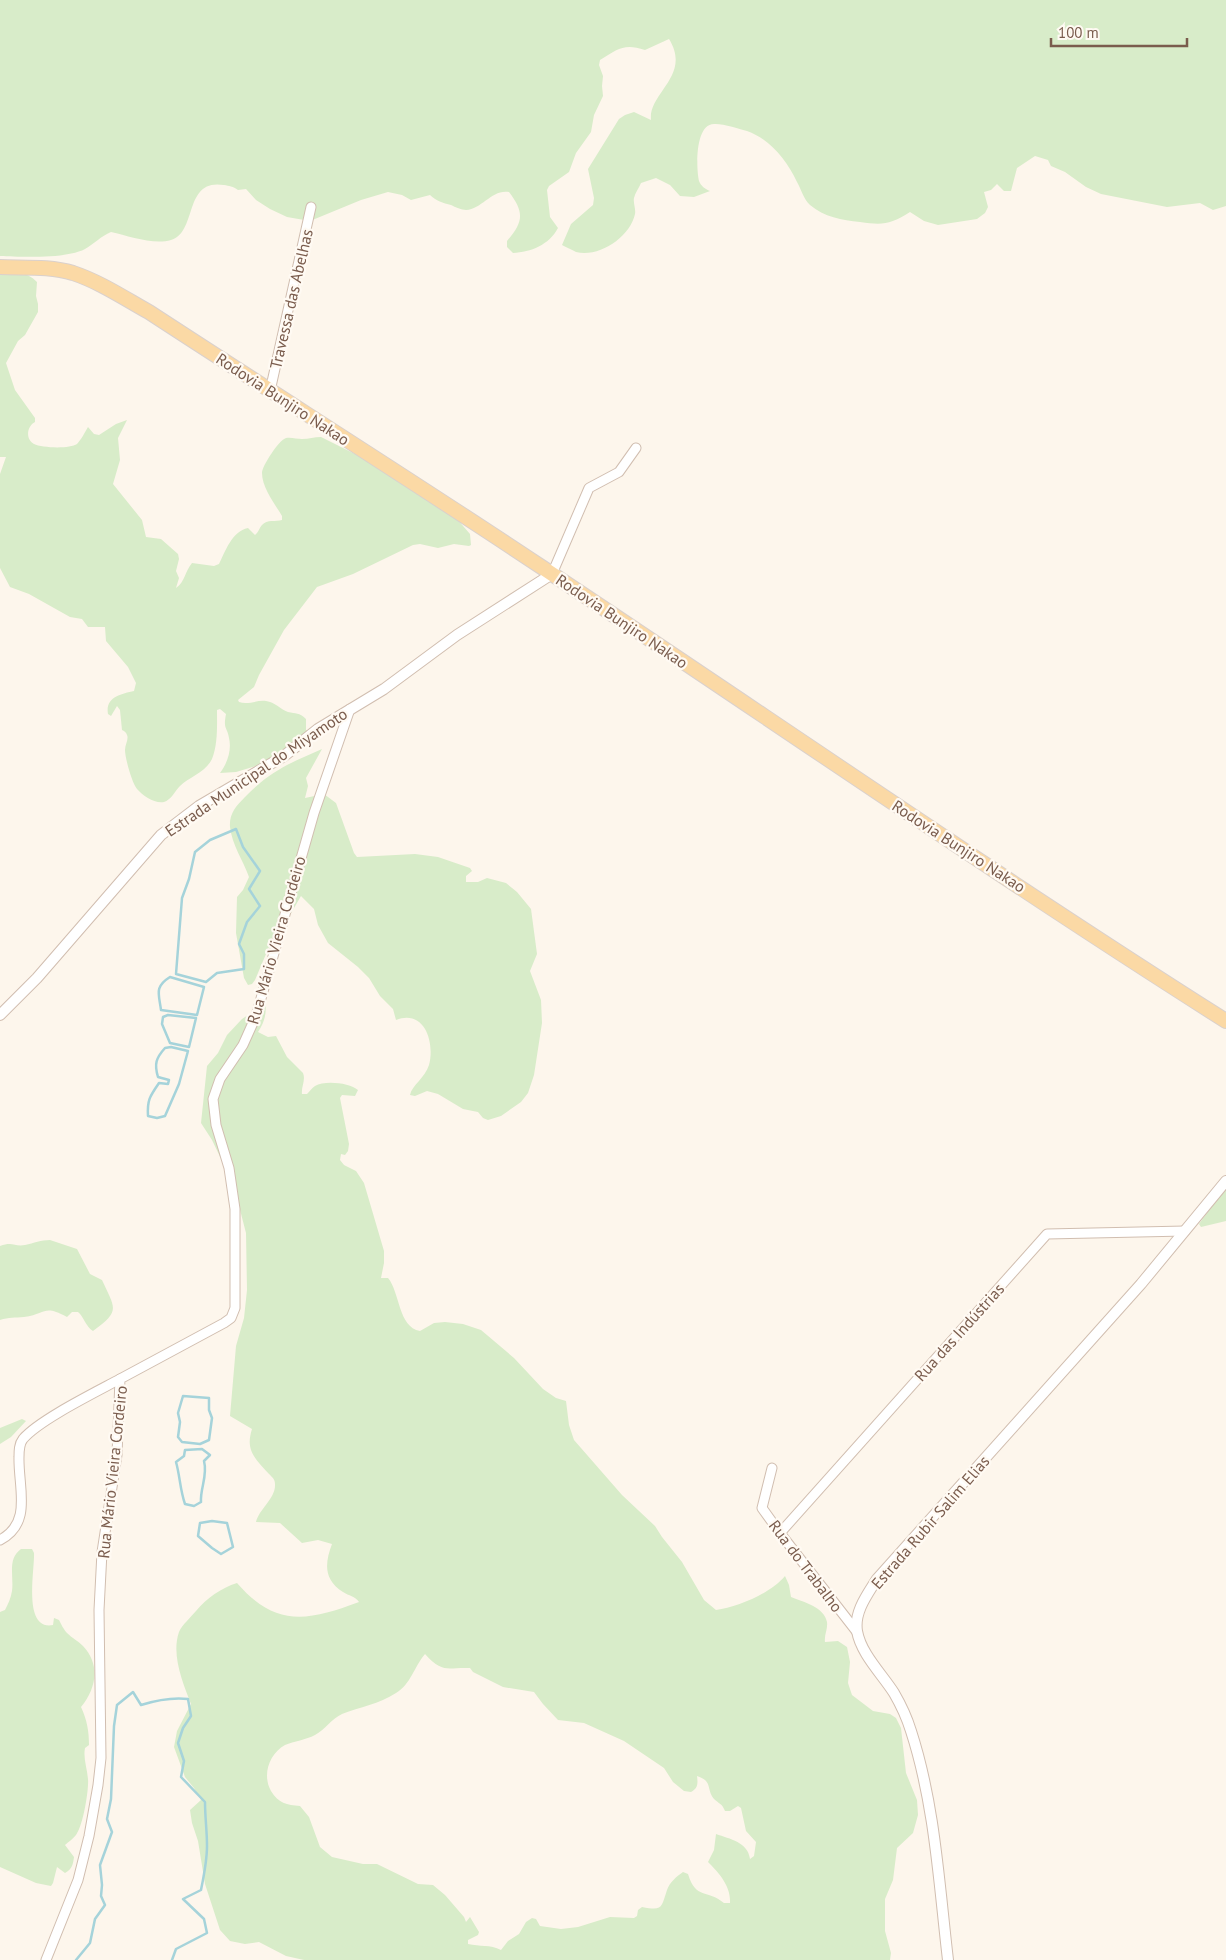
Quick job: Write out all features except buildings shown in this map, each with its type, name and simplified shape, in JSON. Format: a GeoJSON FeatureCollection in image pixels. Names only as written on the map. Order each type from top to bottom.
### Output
{"type":"FeatureCollection","features":[{"type":"Feature","properties":{"kind":"main road","name":"Rodovia Bunjiro Nakao"},"geometry":{"type":"LineString","coordinates":[[0,267],[45,268],[72,272],[148,312],[552,574],[826,760],[1226,1021]]}},
{"type":"Feature","properties":{"kind":"street","name":"Travessa das Abelhas"},"geometry":{"type":"LineString","coordinates":[[270,391],[311,207]]}},
{"type":"Feature","properties":{"kind":"street"},"geometry":{"type":"LineString","coordinates":[[552,574],[589,488],[619,472],[636,448]]}},
{"type":"Feature","properties":{"kind":"street","name":"Estrada Municipal do Miyamoto"},"geometry":{"type":"LineString","coordinates":[[0,1015],[37,978],[160,835],[180,819],[284,756],[318,729],[421,663],[457,635],[552,574]]}},
{"type":"Feature","properties":{"kind":"street","name":"Rua Mário Vieira Cordeiro"},"geometry":{"type":"LineString","coordinates":[[46,1960],[78,1880],[89,1836],[98,1785],[101,1758],[99,1610],[102,1552],[117,1455],[120,1379],[224,1323],[231,1318],[235,1308],[235,1209],[229,1168],[216,1125],[213,1099],[220,1079],[243,1045],[256,1016],[314,813],[350,709]]}},
{"type":"Feature","properties":{"kind":"street","name":"Estrada Rubir Salim Elias"},"geometry":{"type":"LineString","coordinates":[[857,1632],[857,1619],[860,1608],[877,1580],[1134,1292],[1226,1181]]}},
{"type":"Feature","properties":{"kind":"street","name":"Rua das Indústrias"},"geometry":{"type":"LineString","coordinates":[[780,1533],[1047,1234],[1185,1231]]}},
{"type":"Feature","properties":{"kind":"street"},"geometry":{"type":"LineString","coordinates":[[0,1540],[14,1530],[19,1519],[22,1492],[19,1465],[22,1440],[44,1423],[120,1379]]}},
{"type":"Feature","properties":{"kind":"street","name":"Rua do Trabalho"},"geometry":{"type":"LineString","coordinates":[[772,1468],[762,1508],[857,1632]]}},
{"type":"Feature","properties":{"kind":"street"},"geometry":{"type":"LineString","coordinates":[[857,1632],[869,1657],[902,1708],[914,1740],[934,1834],[948,1960]]}},
{"type":"Feature","properties":{"kind":"green space"},"geometry":{"type":"Polygon","coordinates":[[[0,0],[1226,0],[1226,206],[1213,210],[1200,203],[1167,207],[1101,194],[1086,187],[1065,172],[1051,166],[1048,160],[1035,156],[1017,168],[1011,191],[1004,191],[997,184],[991,190],[984,192],[988,207],[985,213],[977,219],[938,225],[924,221],[910,212],[886,223],[874,224],[847,220],[827,215],[810,205],[783,159],[763,139],[747,131],[726,125],[714,124],[708,126],[703,131],[697,157],[699,181],[703,187],[710,191],[694,197],[680,196],[670,185],[656,178],[641,183],[634,198],[635,212],[632,222],[620,238],[603,249],[594,252],[576,252],[562,245],[571,224],[593,205],[594,198],[588,169],[619,119],[634,112],[651,120],[652,110],[656,101],[673,74],[675,52],[669,39],[645,50],[632,47],[621,48],[600,60],[599,65],[603,76],[603,96],[594,115],[591,132],[576,153],[569,172],[549,186],[547,190],[550,217],[558,228],[550,239],[533,249],[513,253],[507,247],[507,241],[519,223],[520,217],[518,206],[509,192],[497,193],[472,209],[466,210],[440,202],[430,195],[411,200],[402,195],[388,192],[361,200],[310,221],[287,217],[270,209],[256,200],[246,189],[238,190],[224,185],[211,185],[202,190],[196,197],[185,227],[179,235],[171,240],[149,241],[111,232],[77,252],[43,257],[0,256],[0,0]]]}},
{"type":"Feature","properties":{"kind":"green space"},"geometry":{"type":"Polygon","coordinates":[[[0,270],[15,271],[33,278],[37,282],[38,312],[25,335],[18,341],[6,363],[15,390],[35,418],[35,422],[29,429],[29,439],[34,444],[43,446],[68,447],[77,444],[88,427],[94,434],[99,435],[116,424],[127,420],[118,438],[120,460],[113,484],[142,520],[146,537],[161,539],[178,554],[179,559],[176,571],[179,578],[176,588],[181,583],[192,563],[214,566],[219,564],[233,538],[242,530],[248,528],[255,535],[264,523],[282,520],[282,516],[266,490],[262,473],[271,454],[279,443],[286,438],[321,437],[379,466],[457,519],[470,534],[471,545],[469,546],[454,544],[438,548],[420,544],[413,545],[353,574],[317,587],[284,630],[254,687],[238,700],[239,702],[246,703],[269,702],[288,712],[299,714],[306,719],[306,730],[315,734],[286,748],[263,764],[236,772],[220,773],[227,761],[230,743],[225,725],[226,714],[220,709],[217,710],[217,735],[214,753],[209,764],[202,771],[184,783],[164,802],[149,799],[137,789],[126,759],[127,737],[126,732],[122,730],[120,710],[117,706],[111,716],[108,714],[111,700],[124,693],[134,691],[136,683],[128,667],[106,641],[105,627],[88,627],[82,619],[70,617],[29,594],[10,587],[0,568],[0,474],[6,457],[0,457],[0,270]]]}},
{"type":"Feature","properties":{"kind":"green space"},"geometry":{"type":"Polygon","coordinates":[[[322,749],[306,778],[308,786],[305,798],[324,794],[336,803],[357,857],[415,854],[438,857],[470,868],[472,871],[466,876],[466,882],[478,882],[487,878],[506,883],[517,892],[531,909],[537,954],[530,971],[541,1000],[542,1023],[534,1075],[528,1093],[521,1102],[501,1116],[488,1120],[483,1118],[478,1112],[463,1109],[438,1094],[427,1091],[415,1096],[410,1095],[429,1065],[430,1047],[426,1030],[414,1019],[396,1020],[393,1009],[380,996],[369,978],[328,943],[318,925],[314,909],[301,896],[290,915],[277,928],[255,980],[252,984],[248,985],[244,978],[236,933],[237,897],[243,890],[249,877],[231,834],[230,822],[232,814],[245,797],[263,780],[290,763],[322,749]]]}},
{"type":"Feature","properties":{"kind":"green space"},"geometry":{"type":"Polygon","coordinates":[[[265,1000],[265,1017],[258,1032],[268,1037],[276,1036],[287,1057],[303,1073],[302,1094],[307,1094],[315,1086],[325,1083],[344,1084],[358,1090],[355,1096],[342,1095],[340,1098],[349,1144],[348,1151],[345,1155],[341,1154],[340,1160],[344,1165],[356,1171],[364,1183],[384,1251],[381,1278],[388,1278],[392,1284],[407,1323],[420,1331],[434,1323],[445,1322],[463,1324],[481,1330],[514,1358],[543,1389],[556,1398],[566,1401],[569,1425],[574,1440],[622,1495],[655,1526],[682,1562],[704,1600],[716,1610],[734,1606],[763,1593],[785,1576],[791,1597],[807,1603],[822,1612],[827,1622],[825,1642],[838,1641],[847,1647],[850,1662],[848,1683],[852,1695],[873,1711],[890,1714],[896,1718],[901,1728],[906,1773],[917,1800],[918,1815],[913,1833],[897,1848],[893,1880],[885,1899],[885,1931],[891,1953],[890,1960],[304,1960],[286,1956],[259,1942],[245,1944],[230,1941],[220,1930],[205,1884],[198,1841],[190,1810],[201,1800],[185,1777],[174,1747],[177,1731],[191,1704],[177,1659],[176,1650],[179,1632],[200,1606],[220,1591],[237,1583],[251,1598],[265,1608],[279,1614],[308,1616],[359,1602],[356,1598],[336,1587],[329,1576],[327,1564],[332,1544],[318,1540],[302,1543],[280,1523],[256,1522],[273,1494],[275,1482],[253,1454],[250,1443],[252,1429],[230,1416],[236,1346],[244,1318],[247,1290],[246,1233],[239,1206],[224,1165],[201,1123],[207,1066],[218,1053],[227,1035],[242,1019],[257,1009],[265,1000]],[[425,1654],[405,1685],[390,1697],[342,1714],[315,1735],[285,1745],[271,1759],[267,1778],[271,1791],[283,1803],[300,1806],[309,1817],[320,1847],[332,1857],[363,1864],[377,1864],[418,1884],[433,1885],[445,1895],[466,1922],[470,1917],[479,1932],[478,1935],[468,1940],[468,1944],[493,1947],[501,1950],[508,1941],[519,1934],[526,1922],[532,1918],[536,1919],[540,1926],[561,1929],[578,1927],[610,1917],[634,1918],[642,1907],[658,1908],[662,1904],[670,1885],[683,1872],[688,1874],[698,1891],[724,1903],[730,1903],[729,1891],[726,1885],[708,1862],[714,1850],[716,1834],[738,1842],[749,1853],[750,1859],[754,1856],[756,1842],[746,1831],[741,1808],[738,1806],[730,1811],[725,1811],[722,1805],[714,1799],[705,1780],[697,1776],[695,1789],[691,1792],[684,1791],[673,1782],[664,1768],[624,1741],[584,1723],[558,1720],[534,1692],[503,1687],[473,1672],[470,1668],[441,1667],[425,1654]]]}},
{"type":"Feature","properties":{"kind":"green space"},"geometry":{"type":"Polygon","coordinates":[[[1226,1187],[1226,1221],[1201,1227],[1199,1224],[1226,1187]]]}},
{"type":"Feature","properties":{"kind":"green space"},"geometry":{"type":"Polygon","coordinates":[[[50,1240],[77,1249],[90,1274],[102,1280],[107,1290],[113,1309],[108,1319],[93,1331],[78,1312],[72,1312],[67,1317],[49,1310],[31,1316],[0,1320],[0,1246],[8,1244],[25,1245],[50,1240]]]}},
{"type":"Feature","properties":{"kind":"green space"},"geometry":{"type":"Polygon","coordinates":[[[22,1419],[26,1421],[11,1437],[0,1444],[0,1428],[22,1419]]]}},
{"type":"Feature","properties":{"kind":"green space"},"geometry":{"type":"Polygon","coordinates":[[[21,1549],[32,1549],[34,1553],[32,1597],[37,1619],[43,1624],[53,1625],[54,1618],[59,1620],[66,1632],[89,1653],[94,1669],[93,1685],[81,1707],[86,1721],[89,1740],[89,1745],[85,1748],[88,1784],[85,1808],[79,1830],[65,1845],[74,1857],[72,1866],[65,1873],[57,1867],[51,1886],[36,1883],[0,1867],[0,1612],[5,1610],[10,1599],[14,1558],[21,1549]]]}},
{"type":"Feature","properties":{"kind":"waterway"},"geometry":{"type":"LineString","coordinates":[[236,829],[243,847],[260,871],[249,889],[260,906],[247,922],[239,944],[244,954],[244,969],[217,973],[206,982],[176,974],[182,898],[189,879],[195,852],[210,840],[236,829]]}},
{"type":"Feature","properties":{"kind":"waterway"},"geometry":{"type":"LineString","coordinates":[[170,977],[204,987],[197,1015],[161,1010],[159,991],[162,984],[170,977]]}},
{"type":"Feature","properties":{"kind":"waterway"},"geometry":{"type":"LineString","coordinates":[[168,1015],[196,1018],[189,1047],[170,1043],[162,1024],[163,1017],[168,1015]]}},
{"type":"Feature","properties":{"kind":"waterway"},"geometry":{"type":"LineString","coordinates":[[171,1047],[188,1051],[179,1084],[165,1116],[157,1118],[148,1116],[148,1106],[153,1091],[159,1083],[168,1084],[169,1080],[158,1077],[156,1068],[160,1055],[165,1048],[171,1047]]}},
{"type":"Feature","properties":{"kind":"waterway"},"geometry":{"type":"LineString","coordinates":[[183,1396],[209,1398],[209,1410],[212,1418],[209,1440],[200,1444],[182,1442],[178,1437],[180,1422],[178,1413],[183,1396]]}},
{"type":"Feature","properties":{"kind":"waterway"},"geometry":{"type":"LineString","coordinates":[[202,1449],[210,1455],[204,1461],[205,1472],[201,1502],[194,1506],[185,1504],[176,1462],[184,1456],[185,1450],[202,1449]]}},
{"type":"Feature","properties":{"kind":"waterway"},"geometry":{"type":"LineString","coordinates":[[212,1521],[227,1523],[233,1547],[221,1554],[198,1536],[200,1523],[212,1521]]}},
{"type":"Feature","properties":{"kind":"waterway"},"geometry":{"type":"LineString","coordinates":[[76,1960],[90,1943],[95,1919],[105,1905],[101,1896],[100,1865],[112,1832],[107,1819],[111,1799],[114,1726],[117,1705],[133,1692],[141,1705],[164,1699],[188,1699],[191,1716],[183,1728],[178,1743],[184,1761],[181,1777],[205,1802],[207,1852],[201,1890],[183,1899],[204,1919],[207,1933],[176,1949],[172,1960]]}}]}
